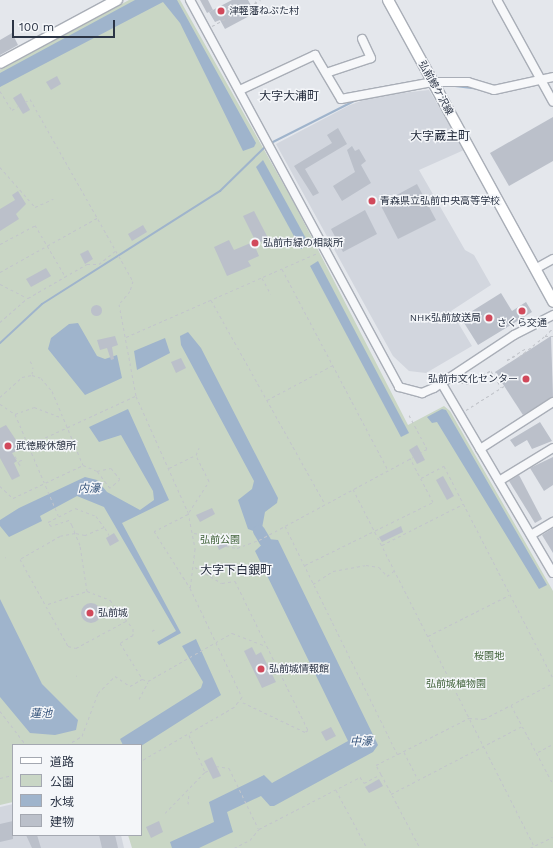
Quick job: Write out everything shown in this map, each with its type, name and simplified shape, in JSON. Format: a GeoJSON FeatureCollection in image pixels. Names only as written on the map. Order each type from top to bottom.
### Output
{"type":"FeatureCollection","features":[{"type":"Feature","properties":{"kind":"main road"},"geometry":{"type":"LineString","coordinates":[[0,63],[117,0]]}},
{"type":"Feature","properties":{"kind":"main road","name":"弘前鰺ケ沢線"},"geometry":{"type":"LineString","coordinates":[[388,0],[553,302]]}},
{"type":"Feature","properties":{"kind":"street"},"geometry":{"type":"LineString","coordinates":[[190,0],[240,90],[399,387],[422,393],[442,384],[514,335],[553,315]]}},
{"type":"Feature","properties":{"kind":"street"},"geometry":{"type":"LineString","coordinates":[[497,0],[553,102]]}},
{"type":"Feature","properties":{"kind":"street"},"geometry":{"type":"LineString","coordinates":[[326,73],[371,58],[362,39]]}},
{"type":"Feature","properties":{"kind":"street"},"geometry":{"type":"LineString","coordinates":[[240,90],[315,55],[341,99],[435,84],[468,82],[494,90],[542,82],[553,77]]}},
{"type":"Feature","properties":{"kind":"street"},"geometry":{"type":"LineString","coordinates":[[535,269],[553,259]]}},
{"type":"Feature","properties":{"kind":"street"},"geometry":{"type":"LineString","coordinates":[[442,384],[553,573]]}},
{"type":"Feature","properties":{"kind":"street"},"geometry":{"type":"LineString","coordinates":[[480,449],[553,402]]}},
{"type":"Feature","properties":{"kind":"street"},"geometry":{"type":"LineString","coordinates":[[499,481],[553,448]]}},
{"type":"Feature","properties":{"kind":"street"},"geometry":{"type":"LineString","coordinates":[[531,535],[553,522]]}},
{"type":"Feature","properties":{"kind":"path"},"geometry":{"type":"LineString","coordinates":[[212,27],[261,0]]}},
{"type":"Feature","properties":{"kind":"path"},"geometry":{"type":"LineString","coordinates":[[255,2],[263,15]]}},
{"type":"Feature","properties":{"kind":"path"},"geometry":{"type":"LineString","coordinates":[[0,91],[12,110],[18,106]]}},
{"type":"Feature","properties":{"kind":"path"},"geometry":{"type":"LineString","coordinates":[[25,102],[30,99],[133,281],[130,291],[119,304],[125,338],[136,396],[188,513],[193,533],[195,567],[190,588]]}},
{"type":"Feature","properties":{"kind":"path"},"geometry":{"type":"LineString","coordinates":[[0,167],[35,207],[53,200]]}},
{"type":"Feature","properties":{"kind":"path"},"geometry":{"type":"LineString","coordinates":[[0,272],[97,218]]}},
{"type":"Feature","properties":{"kind":"path"},"geometry":{"type":"LineString","coordinates":[[0,244],[35,225],[65,277]]}},
{"type":"Feature","properties":{"kind":"path"},"geometry":{"type":"LineString","coordinates":[[125,338],[325,250]]}},
{"type":"Feature","properties":{"kind":"path"},"geometry":{"type":"LineString","coordinates":[[0,322],[28,298],[87,264],[99,264],[115,251]]}},
{"type":"Feature","properties":{"kind":"path"},"geometry":{"type":"LineString","coordinates":[[282,269],[388,470]]}},
{"type":"Feature","properties":{"kind":"path"},"geometry":{"type":"LineString","coordinates":[[262,278],[271,294]]}},
{"type":"Feature","properties":{"kind":"path"},"geometry":{"type":"LineString","coordinates":[[0,284],[28,298]]}},
{"type":"Feature","properties":{"kind":"path"},"geometry":{"type":"LineString","coordinates":[[212,300],[266,400],[325,504]]}},
{"type":"Feature","properties":{"kind":"path"},"geometry":{"type":"LineString","coordinates":[[545,336],[553,328]]}},
{"type":"Feature","properties":{"kind":"path"},"geometry":{"type":"LineString","coordinates":[[526,348],[518,356],[507,360],[526,348],[545,336],[552,333],[553,336]]}},
{"type":"Feature","properties":{"kind":"path"},"geometry":{"type":"LineString","coordinates":[[266,400],[333,365]]}},
{"type":"Feature","properties":{"kind":"path"},"geometry":{"type":"LineString","coordinates":[[32,375],[33,367]]}},
{"type":"Feature","properties":{"kind":"path"},"geometry":{"type":"LineString","coordinates":[[466,384],[491,370]]}},
{"type":"Feature","properties":{"kind":"path"},"geometry":{"type":"LineString","coordinates":[[460,382],[466,384],[491,370]]}},
{"type":"Feature","properties":{"kind":"path"},"geometry":{"type":"LineString","coordinates":[[491,370],[501,388]]}},
{"type":"Feature","properties":{"kind":"path"},"geometry":{"type":"LineString","coordinates":[[0,397],[22,377],[32,375],[47,384],[83,465],[97,471],[110,488],[120,479],[111,468],[97,471]]}},
{"type":"Feature","properties":{"kind":"path"},"geometry":{"type":"LineString","coordinates":[[465,411],[504,386]]}},
{"type":"Feature","properties":{"kind":"path"},"geometry":{"type":"LineString","coordinates":[[28,446],[136,396]]}},
{"type":"Feature","properties":{"kind":"path"},"geometry":{"type":"LineString","coordinates":[[0,404],[15,414],[47,492],[59,515]]}},
{"type":"Feature","properties":{"kind":"path"},"geometry":{"type":"LineString","coordinates":[[15,414],[34,407],[62,418]]}},
{"type":"Feature","properties":{"kind":"path"},"geometry":{"type":"LineString","coordinates":[[409,415],[427,449],[421,452]]}},
{"type":"Feature","properties":{"kind":"path"},"geometry":{"type":"LineString","coordinates":[[169,469],[196,455],[199,448]]}},
{"type":"Feature","properties":{"kind":"path"},"geometry":{"type":"LineString","coordinates":[[195,567],[222,583],[235,581],[308,732],[241,702],[216,642],[190,588],[154,531],[188,513],[209,481],[196,455]]}},
{"type":"Feature","properties":{"kind":"path"},"geometry":{"type":"LineString","coordinates":[[15,456],[20,466],[19,461],[24,459]]}},
{"type":"Feature","properties":{"kind":"path"},"geometry":{"type":"LineString","coordinates":[[226,546],[237,548],[259,540],[413,457]]}},
{"type":"Feature","properties":{"kind":"path"},"geometry":{"type":"LineString","coordinates":[[304,566],[433,502],[410,458]]}},
{"type":"Feature","properties":{"kind":"path"},"geometry":{"type":"LineString","coordinates":[[0,486],[13,498],[44,485],[83,465]]}},
{"type":"Feature","properties":{"kind":"path"},"geometry":{"type":"LineString","coordinates":[[420,478],[444,466],[553,678]]}},
{"type":"Feature","properties":{"kind":"path"},"geometry":{"type":"LineString","coordinates":[[353,489],[534,846]]}},
{"type":"Feature","properties":{"kind":"path"},"geometry":{"type":"LineString","coordinates":[[382,545],[464,504]]}},
{"type":"Feature","properties":{"kind":"path"},"geometry":{"type":"LineString","coordinates":[[87,592],[75,533],[69,520],[50,526],[48,522],[75,508],[96,516],[110,535]]}},
{"type":"Feature","properties":{"kind":"path"},"geometry":{"type":"LineString","coordinates":[[285,526],[398,754]]}},
{"type":"Feature","properties":{"kind":"path"},"geometry":{"type":"LineString","coordinates":[[104,527],[85,535],[75,533],[60,536],[20,560],[47,605],[68,646],[76,648],[126,621]]}},
{"type":"Feature","properties":{"kind":"path"},"geometry":{"type":"LineString","coordinates":[[193,533],[222,538]]}},
{"type":"Feature","properties":{"kind":"path"},"geometry":{"type":"LineString","coordinates":[[313,584],[333,571],[366,565],[378,567],[387,576],[394,570]]}},
{"type":"Feature","properties":{"kind":"path"},"geometry":{"type":"LineString","coordinates":[[47,605],[87,592],[110,600],[126,621],[133,635],[120,643],[142,679],[148,682]]}},
{"type":"Feature","properties":{"kind":"path"},"geometry":{"type":"LineString","coordinates":[[428,637],[510,594]]}},
{"type":"Feature","properties":{"kind":"path"},"geometry":{"type":"LineString","coordinates":[[139,699],[148,682],[232,633],[266,646]]}},
{"type":"Feature","properties":{"kind":"path"},"geometry":{"type":"LineString","coordinates":[[69,744],[82,736],[104,684],[115,676],[130,686],[142,679]]}},
{"type":"Feature","properties":{"kind":"path"},"geometry":{"type":"LineString","coordinates":[[420,848],[376,766],[469,718],[484,719],[553,683]]}},
{"type":"Feature","properties":{"kind":"path"},"geometry":{"type":"LineString","coordinates":[[142,760],[188,735],[241,702]]}},
{"type":"Feature","properties":{"kind":"path"},"geometry":{"type":"LineString","coordinates":[[511,705],[553,784]]}},
{"type":"Feature","properties":{"kind":"path"},"geometry":{"type":"LineString","coordinates":[[0,711],[25,744]]}},
{"type":"Feature","properties":{"kind":"path"},"geometry":{"type":"LineString","coordinates":[[392,794],[522,726]]}},
{"type":"Feature","properties":{"kind":"path"},"geometry":{"type":"LineString","coordinates":[[188,735],[205,772]]}},
{"type":"Feature","properties":{"kind":"path"},"geometry":{"type":"LineString","coordinates":[[537,753],[553,744]]}},
{"type":"Feature","properties":{"kind":"path"},"geometry":{"type":"LineString","coordinates":[[403,751],[419,780]]}},
{"type":"Feature","properties":{"kind":"path"},"geometry":{"type":"LineString","coordinates":[[216,766],[229,768],[259,829]]}},
{"type":"Feature","properties":{"kind":"path"},"geometry":{"type":"LineString","coordinates":[[165,813],[189,791],[205,772],[209,770]]}},
{"type":"Feature","properties":{"kind":"path"},"geometry":{"type":"LineString","coordinates":[[234,848],[250,840],[259,829],[360,777],[364,783],[381,774]]}},
{"type":"Feature","properties":{"kind":"path"},"geometry":{"type":"LineString","coordinates":[[0,778],[12,775]]}},
{"type":"Feature","properties":{"kind":"path"},"geometry":{"type":"LineString","coordinates":[[336,790],[367,848]]}},
{"type":"Feature","properties":{"kind":"path"},"geometry":{"type":"LineString","coordinates":[[188,804],[189,791]]}},
{"type":"Feature","properties":{"kind":"path"},"geometry":{"type":"LineString","coordinates":[[530,848],[553,837]]}},
{"type":"Feature","properties":{"kind":"shaded area","name":"青森県立弘前中央高等学校"},"geometry":{"type":"Polygon","coordinates":[[[429,90],[464,150],[419,170],[465,250],[474,255],[491,285],[451,311],[472,346],[426,373],[409,371],[393,356],[276,144],[350,105],[375,96],[429,90]]]}},
{"type":"Feature","properties":{"kind":"shaded area"},"geometry":{"type":"Polygon","coordinates":[[[12,804],[12,836],[121,836],[124,848],[0,848],[0,807],[12,804]]]}},
{"type":"Feature","properties":{"kind":"green space","name":"弘前公園"},"geometry":{"type":"Polygon","coordinates":[[[129,0],[180,0],[294,203],[408,425],[444,406],[450,411],[553,591],[553,848],[132,848],[128,836],[142,836],[142,744],[12,744],[12,802],[0,805],[0,70],[129,0]]]}},
{"type":"Feature","properties":{"kind":"water"},"geometry":{"type":"Polygon","coordinates":[[[135,0],[177,0],[256,143],[254,147],[243,151],[180,23],[163,2],[0,87],[0,73],[135,0]]]}},
{"type":"Feature","properties":{"kind":"water"},"geometry":{"type":"Polygon","coordinates":[[[263,160],[309,244],[301,249],[256,167],[263,160]]]}},
{"type":"Feature","properties":{"kind":"water"},"geometry":{"type":"Polygon","coordinates":[[[318,261],[409,433],[401,437],[310,266],[318,261]]]}},
{"type":"Feature","properties":{"kind":"water"},"geometry":{"type":"Polygon","coordinates":[[[78,323],[97,356],[105,359],[117,355],[122,378],[85,395],[48,349],[51,338],[69,324],[78,323]]]}},
{"type":"Feature","properties":{"kind":"water"},"geometry":{"type":"Polygon","coordinates":[[[188,332],[201,348],[278,498],[277,503],[265,512],[262,528],[256,532],[248,529],[238,500],[252,489],[254,481],[181,345],[180,336],[188,332]]]}},
{"type":"Feature","properties":{"kind":"water"},"geometry":{"type":"Polygon","coordinates":[[[165,338],[170,353],[137,370],[134,351],[165,338]]]}},
{"type":"Feature","properties":{"kind":"water","name":"内濠"},"geometry":{"type":"Polygon","coordinates":[[[128,409],[169,500],[122,523],[181,633],[159,645],[157,642],[176,631],[104,507],[77,496],[40,516],[42,521],[9,537],[0,526],[0,520],[19,508],[85,477],[97,480],[107,492],[140,510],[154,500],[153,491],[121,435],[99,442],[89,427],[128,409]]]}},
{"type":"Feature","properties":{"kind":"water"},"geometry":{"type":"Polygon","coordinates":[[[442,409],[446,410],[547,585],[539,589],[437,422],[432,423],[427,417],[442,409]]]}},
{"type":"Feature","properties":{"kind":"water","name":"中濠"},"geometry":{"type":"Polygon","coordinates":[[[268,539],[278,540],[378,745],[373,752],[274,806],[270,806],[261,796],[227,812],[233,832],[199,848],[172,848],[170,842],[214,822],[209,802],[264,775],[272,783],[348,741],[255,551],[268,539]]]}},
{"type":"Feature","properties":{"kind":"water","name":"蓮池"},"geometry":{"type":"Polygon","coordinates":[[[0,599],[42,684],[78,720],[76,730],[55,735],[30,733],[0,697],[0,599]]]}},
{"type":"Feature","properties":{"kind":"water"},"geometry":{"type":"Polygon","coordinates":[[[196,639],[221,695],[142,745],[142,744],[122,744],[120,739],[201,688],[203,682],[182,646],[196,639]]]}},
{"type":"Feature","properties":{"kind":"building"},"geometry":{"type":"Polygon","coordinates":[[[200,0],[208,0],[213,10],[207,13],[200,0]]]}},
{"type":"Feature","properties":{"kind":"building"},"geometry":{"type":"Polygon","coordinates":[[[232,0],[248,0],[255,13],[225,29],[220,20],[215,22],[209,12],[232,0]]]}},
{"type":"Feature","properties":{"kind":"building"},"geometry":{"type":"Polygon","coordinates":[[[12,33],[18,45],[0,55],[0,40],[12,33]]]}},
{"type":"Feature","properties":{"kind":"building"},"geometry":{"type":"Polygon","coordinates":[[[57,76],[61,84],[51,90],[46,82],[57,76]]]}},
{"type":"Feature","properties":{"kind":"building"},"geometry":{"type":"Polygon","coordinates":[[[21,93],[30,110],[23,114],[13,98],[21,93]]]}},
{"type":"Feature","properties":{"kind":"building"},"geometry":{"type":"Polygon","coordinates":[[[553,117],[553,161],[509,186],[490,153],[553,117]]]}},
{"type":"Feature","properties":{"kind":"building"},"geometry":{"type":"Polygon","coordinates":[[[338,128],[347,144],[305,169],[319,193],[313,196],[294,166],[332,143],[327,135],[338,128]]]}},
{"type":"Feature","properties":{"kind":"building"},"geometry":{"type":"Polygon","coordinates":[[[352,146],[355,151],[359,149],[366,161],[361,165],[371,183],[342,201],[333,186],[355,172],[347,150],[352,146]]]}},
{"type":"Feature","properties":{"kind":"building"},"geometry":{"type":"Polygon","coordinates":[[[417,184],[436,220],[398,239],[380,204],[417,184]]]}},
{"type":"Feature","properties":{"kind":"building"},"geometry":{"type":"Polygon","coordinates":[[[18,191],[26,204],[16,214],[19,219],[0,231],[0,209],[15,200],[12,195],[18,191]]]}},
{"type":"Feature","properties":{"kind":"building"},"geometry":{"type":"Polygon","coordinates":[[[365,210],[377,234],[343,252],[331,229],[365,210]]]}},
{"type":"Feature","properties":{"kind":"building"},"geometry":{"type":"Polygon","coordinates":[[[254,211],[268,238],[257,244],[243,216],[254,211]]]}},
{"type":"Feature","properties":{"kind":"building"},"geometry":{"type":"Polygon","coordinates":[[[143,225],[147,232],[132,241],[128,234],[143,225]]]}},
{"type":"Feature","properties":{"kind":"building","name":"弘前市緑の相談所"},"geometry":{"type":"Polygon","coordinates":[[[229,240],[234,250],[253,242],[259,256],[248,261],[251,266],[227,276],[214,247],[229,240]]]}},
{"type":"Feature","properties":{"kind":"building"},"geometry":{"type":"Polygon","coordinates":[[[88,250],[93,259],[85,264],[80,254],[88,250]]]}},
{"type":"Feature","properties":{"kind":"building"},"geometry":{"type":"Polygon","coordinates":[[[46,268],[51,276],[31,287],[26,279],[46,268]]]}},
{"type":"Feature","properties":{"kind":"building","name":"NHK弘前放送局"},"geometry":{"type":"Polygon","coordinates":[[[501,293],[512,311],[526,302],[532,312],[478,345],[461,318],[501,293]]]}},
{"type":"Feature","properties":{"kind":"building"},"geometry":{"type":"Polygon","coordinates":[[[96,304],[100,306],[102,310],[100,314],[96,316],[92,314],[90,310],[92,306],[96,304]]]}},
{"type":"Feature","properties":{"kind":"building"},"geometry":{"type":"Polygon","coordinates":[[[115,336],[118,345],[112,347],[114,359],[111,360],[107,348],[100,350],[97,340],[115,336]]]}},
{"type":"Feature","properties":{"kind":"building","name":"弘前市文化センター"},"geometry":{"type":"Polygon","coordinates":[[[551,336],[553,397],[523,415],[495,372],[551,336]]]}},
{"type":"Feature","properties":{"kind":"building"},"geometry":{"type":"Polygon","coordinates":[[[181,358],[186,368],[176,373],[171,362],[181,358]]]}},
{"type":"Feature","properties":{"kind":"building"},"geometry":{"type":"Polygon","coordinates":[[[540,422],[552,441],[532,449],[527,440],[515,447],[510,440],[540,422]]]}},
{"type":"Feature","properties":{"kind":"building","name":"武徳殿休憩所"},"geometry":{"type":"Polygon","coordinates":[[[6,425],[16,440],[17,451],[12,453],[17,461],[14,463],[20,476],[12,480],[0,458],[0,428],[6,425]]]}},
{"type":"Feature","properties":{"kind":"building"},"geometry":{"type":"Polygon","coordinates":[[[417,445],[425,460],[417,464],[409,450],[417,445]]]}},
{"type":"Feature","properties":{"kind":"building"},"geometry":{"type":"Polygon","coordinates":[[[553,457],[553,485],[544,491],[530,468],[553,457]]]}},
{"type":"Feature","properties":{"kind":"building"},"geometry":{"type":"Polygon","coordinates":[[[519,475],[542,519],[535,523],[509,481],[519,475]]]}},
{"type":"Feature","properties":{"kind":"building"},"geometry":{"type":"Polygon","coordinates":[[[443,476],[454,496],[447,500],[436,480],[443,476]]]}},
{"type":"Feature","properties":{"kind":"building"},"geometry":{"type":"Polygon","coordinates":[[[212,508],[215,514],[200,522],[196,515],[212,508]]]}},
{"type":"Feature","properties":{"kind":"building"},"geometry":{"type":"Polygon","coordinates":[[[401,526],[403,532],[382,542],[379,537],[401,526]]]}},
{"type":"Feature","properties":{"kind":"building"},"geometry":{"type":"Polygon","coordinates":[[[553,528],[553,553],[542,535],[553,528]]]}},
{"type":"Feature","properties":{"kind":"building"},"geometry":{"type":"Polygon","coordinates":[[[114,533],[119,541],[110,546],[106,538],[114,533]]]}},
{"type":"Feature","properties":{"kind":"building"},"geometry":{"type":"Polygon","coordinates":[[[229,535],[233,543],[219,550],[215,541],[229,535]]]}},
{"type":"Feature","properties":{"kind":"building","name":"弘前城"},"geometry":{"type":"Polygon","coordinates":[[[91,603],[98,606],[101,613],[98,620],[91,623],[84,620],[81,613],[84,606],[91,603]]]}},
{"type":"Feature","properties":{"kind":"building","name":"弘前城情報館"},"geometry":{"type":"Polygon","coordinates":[[[252,647],[256,655],[261,652],[276,682],[262,688],[244,651],[252,647]]]}},
{"type":"Feature","properties":{"kind":"building"},"geometry":{"type":"Polygon","coordinates":[[[331,727],[336,736],[326,741],[321,732],[331,727]]]}},
{"type":"Feature","properties":{"kind":"building"},"geometry":{"type":"Polygon","coordinates":[[[212,757],[221,776],[213,779],[204,761],[212,757]]]}},
{"type":"Feature","properties":{"kind":"building"},"geometry":{"type":"Polygon","coordinates":[[[379,779],[383,786],[369,793],[365,787],[379,779]]]}},
{"type":"Feature","properties":{"kind":"building"},"geometry":{"type":"Polygon","coordinates":[[[12,821],[13,839],[0,842],[0,824],[12,821]]]}},
{"type":"Feature","properties":{"kind":"building"},"geometry":{"type":"Polygon","coordinates":[[[159,821],[163,832],[151,838],[146,827],[159,821]]]}},
{"type":"Feature","properties":{"kind":"building"},"geometry":{"type":"Polygon","coordinates":[[[26,836],[37,836],[41,848],[32,848],[26,836]]]}},
{"type":"Feature","properties":{"kind":"building"},"geometry":{"type":"Polygon","coordinates":[[[99,836],[115,836],[118,848],[102,848],[99,836]]]}},
{"type":"Feature","properties":{"kind":"waterway"},"geometry":{"type":"LineString","coordinates":[[455,86],[478,89]]}},
{"type":"Feature","properties":{"kind":"waterway"},"geometry":{"type":"LineString","coordinates":[[269,144],[356,100]]}},
{"type":"Feature","properties":{"kind":"waterway"},"geometry":{"type":"LineString","coordinates":[[0,343],[42,304],[220,191],[266,146]]}},
{"type":"Feature","properties":{"kind":"waterway"},"geometry":{"type":"LineString","coordinates":[[259,531],[265,541]]}},
{"type":"Feature","properties":{"kind":"place","name":"津軽藩ねぷた村"},"geometry":{"type":"Point","coordinates":[221,11]}},
{"type":"Feature","properties":{"kind":"place","name":"青森県立弘前中央高等学校"},"geometry":{"type":"Point","coordinates":[372,201]}},
{"type":"Feature","properties":{"kind":"place","name":"弘前市緑の相談所"},"geometry":{"type":"Point","coordinates":[255,243]}},
{"type":"Feature","properties":{"kind":"place","name":"さくら交通"},"geometry":{"type":"Point","coordinates":[522,311]}},
{"type":"Feature","properties":{"kind":"place","name":"NHK弘前放送局"},"geometry":{"type":"Point","coordinates":[489,318]}},
{"type":"Feature","properties":{"kind":"place","name":"弘前市文化センター"},"geometry":{"type":"Point","coordinates":[526,379]}},
{"type":"Feature","properties":{"kind":"place","name":"武徳殿休憩所"},"geometry":{"type":"Point","coordinates":[8,446]}},
{"type":"Feature","properties":{"kind":"place","name":"弘前城"},"geometry":{"type":"Point","coordinates":[90,613]}},
{"type":"Feature","properties":{"kind":"place","name":"弘前城情報館"},"geometry":{"type":"Point","coordinates":[261,669]}},
{"type":"Feature","properties":{"kind":"district","name":"大字大浦町"},"geometry":{"type":"Point","coordinates":[289,97]}},
{"type":"Feature","properties":{"kind":"district","name":"大字蔵主町"},"geometry":{"type":"Point","coordinates":[440,137]}},
{"type":"Feature","properties":{"kind":"district","name":"大字下白銀町"},"geometry":{"type":"Point","coordinates":[236,571]}},
{"type":"Feature","properties":{"kind":"park label","name":"桜園地"},"geometry":{"type":"Point","coordinates":[489,656]}},
{"type":"Feature","properties":{"kind":"park label","name":"弘前城植物園"},"geometry":{"type":"Point","coordinates":[456,684]}}]}
